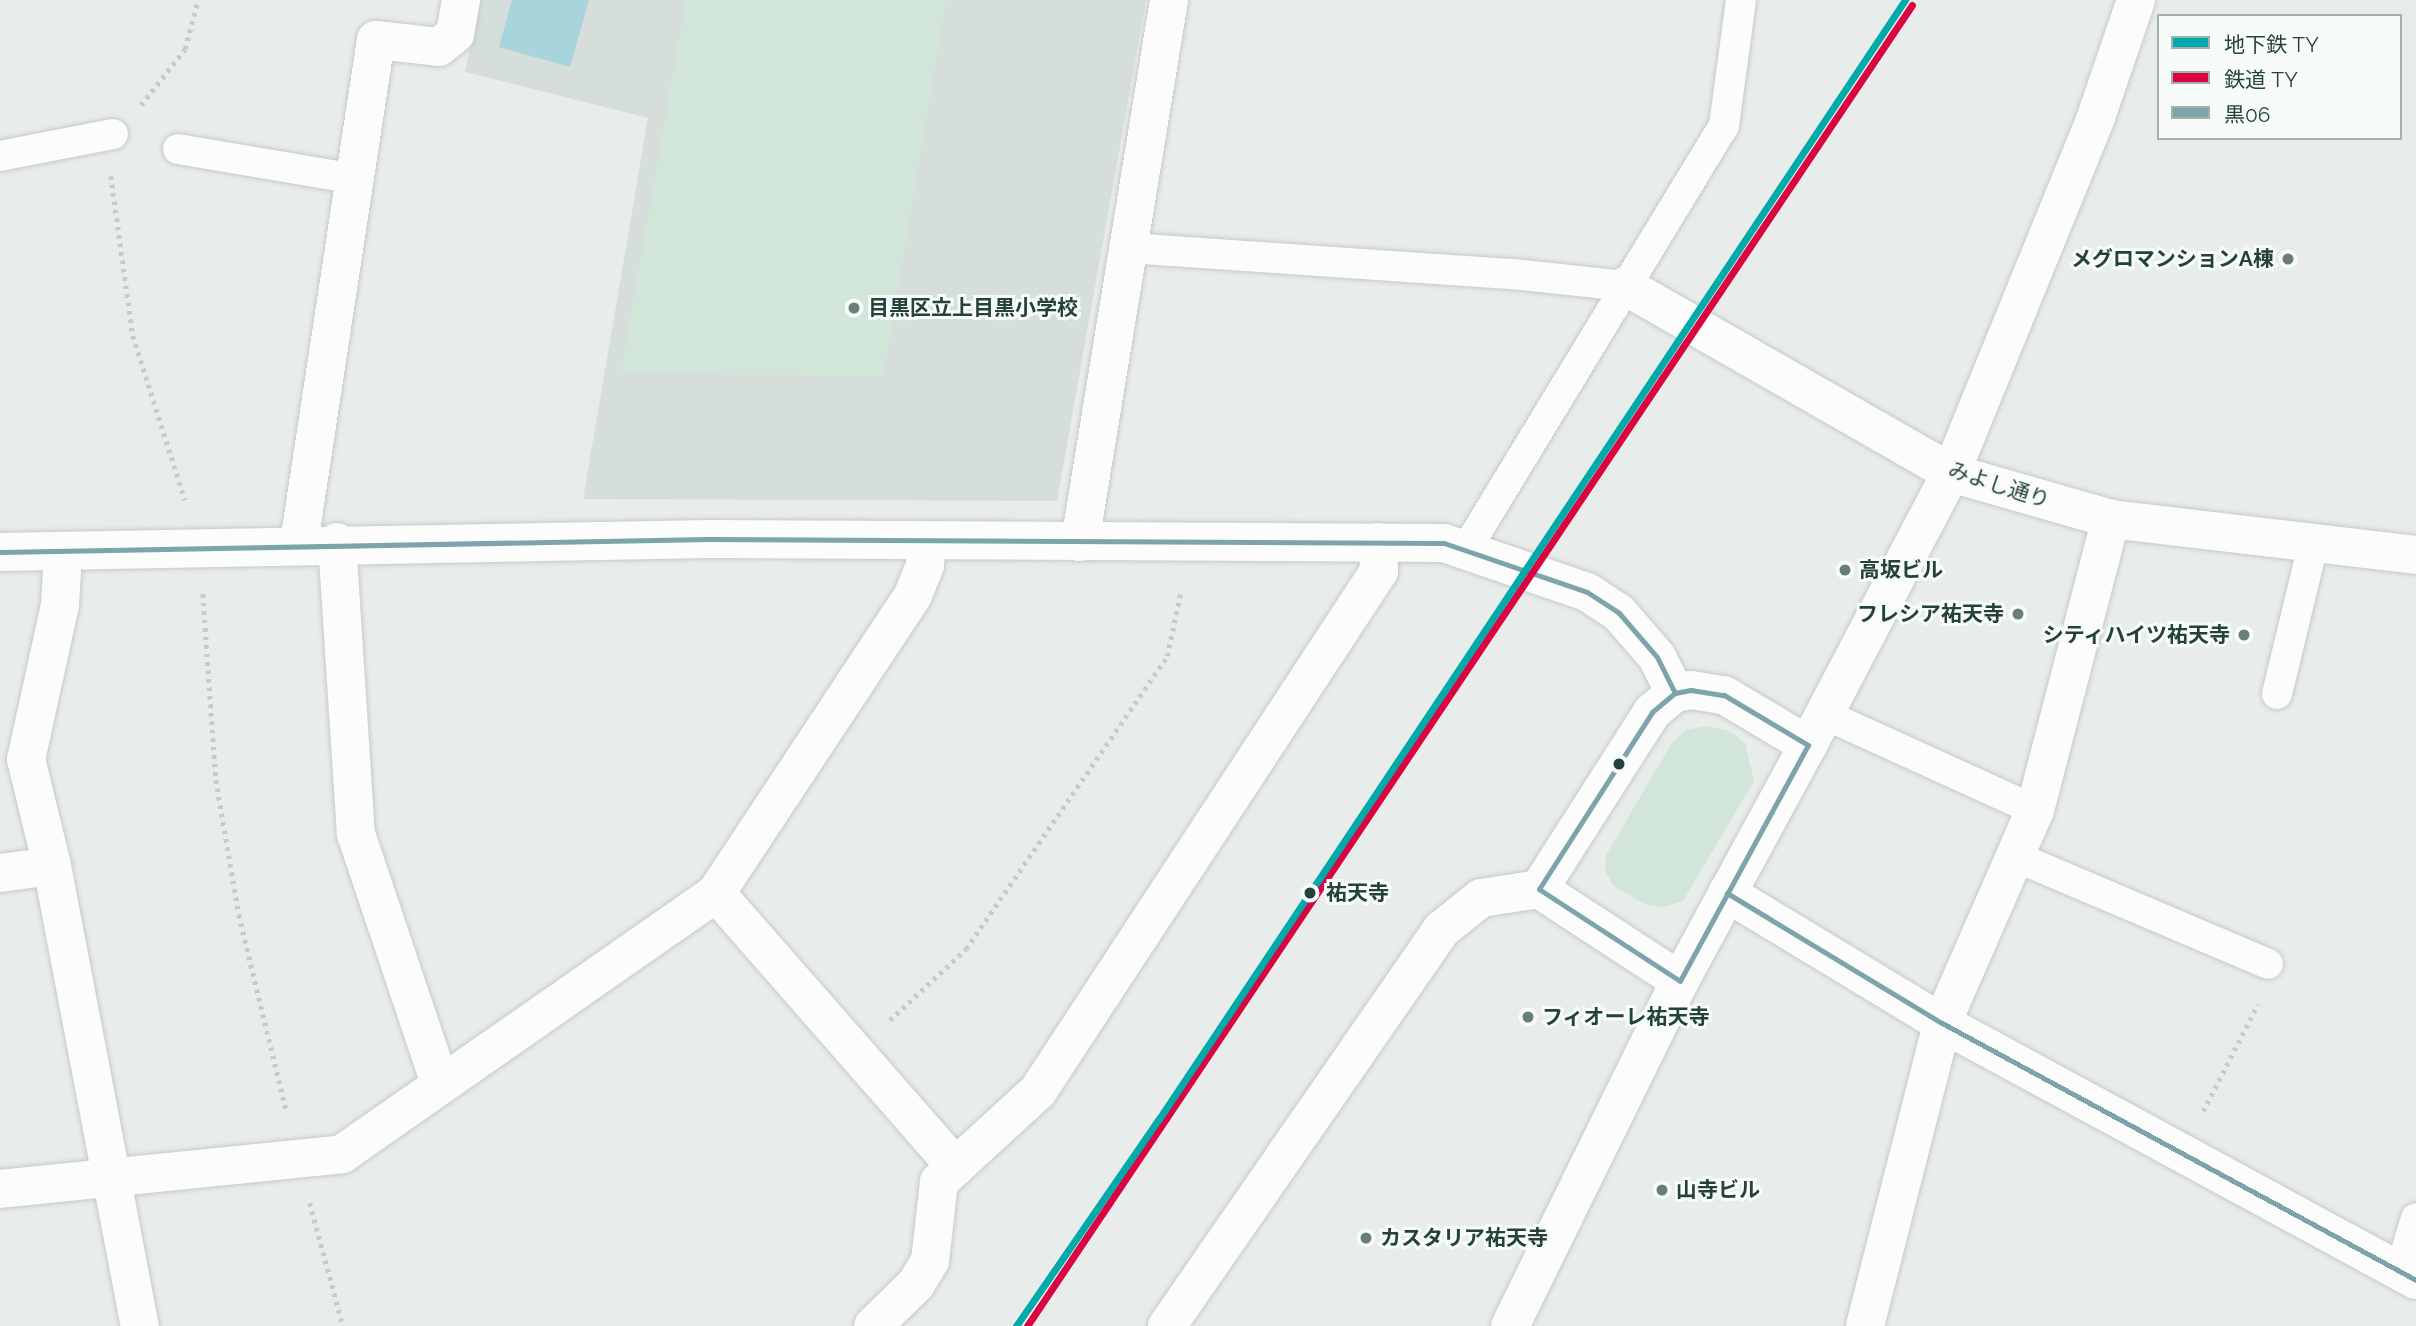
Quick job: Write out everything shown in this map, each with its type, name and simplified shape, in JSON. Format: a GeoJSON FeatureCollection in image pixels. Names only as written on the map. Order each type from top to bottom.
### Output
{"type":"FeatureCollection","features":[{"type":"Feature","properties":{"kind":"street"},"geometry":{"type":"LineString","coordinates":[[299,543],[376,40],[439,47],[455,34],[461,0]]}},
{"type":"Feature","properties":{"kind":"street"},"geometry":{"type":"LineString","coordinates":[[1080,542],[1169,0]]}},
{"type":"Feature","properties":{"kind":"street"},"geometry":{"type":"LineString","coordinates":[[1510,1326],[1680,981],[1951,473],[2096,117],[2136,0]]}},
{"type":"Feature","properties":{"kind":"street","name":"みよし通り"},"geometry":{"type":"LineString","coordinates":[[1625,286],[1951,473],[2111,519],[2416,555]]}},
{"type":"Feature","properties":{"kind":"street"},"geometry":{"type":"LineString","coordinates":[[1865,1326],[1942,1023],[2035,810],[2111,519]]}},
{"type":"Feature","properties":{"kind":"street"},"geometry":{"type":"LineString","coordinates":[[337,542],[356,834],[440,1083]]}},
{"type":"Feature","properties":{"kind":"street"},"geometry":{"type":"LineString","coordinates":[[0,552],[63,554],[201,550],[337,542],[1378,542],[1467,548],[1587,592],[1619,613],[1657,657],[1675,693]]}},
{"type":"Feature","properties":{"kind":"street"},"geometry":{"type":"LineString","coordinates":[[0,1189],[109,1175],[298,1161],[342,1153],[716,892],[913,595],[925,565],[927,542]]}},
{"type":"Feature","properties":{"kind":"street"},"geometry":{"type":"LineString","coordinates":[[873,1326],[916,1284],[930,1261],[939,1182],[1038,1091],[1379,571],[1378,542]]}},
{"type":"Feature","properties":{"kind":"street"},"geometry":{"type":"LineString","coordinates":[[63,554],[60,605],[26,759],[52,866],[140,1326]]}},
{"type":"Feature","properties":{"kind":"street"},"geometry":{"type":"LineString","coordinates":[[1539,889],[1652,712],[1675,693],[1690,690],[1724,695],[1816,730]]}},
{"type":"Feature","properties":{"kind":"street"},"geometry":{"type":"LineString","coordinates":[[0,873],[52,866]]}},
{"type":"Feature","properties":{"kind":"street"},"geometry":{"type":"LineString","coordinates":[[1167,1326],[1441,930],[1481,898],[1539,889],[1680,981]]}},
{"type":"Feature","properties":{"kind":"street"},"geometry":{"type":"LineString","coordinates":[[716,892],[956,1167]]}},
{"type":"Feature","properties":{"kind":"street"},"geometry":{"type":"LineString","coordinates":[[1727,892],[1942,1023],[2408,1275]]}},
{"type":"Feature","properties":{"kind":"lane"},"geometry":{"type":"LineString","coordinates":[[1467,548],[1724,126],[1741,0]]}},
{"type":"Feature","properties":{"kind":"lane"},"geometry":{"type":"LineString","coordinates":[[0,156],[113,134]]}},
{"type":"Feature","properties":{"kind":"lane"},"geometry":{"type":"LineString","coordinates":[[178,149],[355,179]]}},
{"type":"Feature","properties":{"kind":"lane"},"geometry":{"type":"LineString","coordinates":[[1128,248],[1513,274],[1625,286]]}},
{"type":"Feature","properties":{"kind":"lane"},"geometry":{"type":"LineString","coordinates":[[2277,694],[2314,541]]}},
{"type":"Feature","properties":{"kind":"lane"},"geometry":{"type":"LineString","coordinates":[[1816,730],[2035,810]]}},
{"type":"Feature","properties":{"kind":"lane"},"geometry":{"type":"LineString","coordinates":[[2014,856],[2268,964]]}},
{"type":"Feature","properties":{"kind":"lane"},"geometry":{"type":"LineString","coordinates":[[2408,1275],[2416,1218]]}},
{"type":"Feature","properties":{"kind":"path"},"geometry":{"type":"LineString","coordinates":[[198,0],[185,49],[113,134],[111,184],[133,336],[201,550],[216,780],[239,915],[298,1161],[343,1326]]}},
{"type":"Feature","properties":{"kind":"path"},"geometry":{"type":"LineString","coordinates":[[856,1051],[966,949],[1167,656],[1191,542]]}},
{"type":"Feature","properties":{"kind":"path"},"geometry":{"type":"LineString","coordinates":[[2182,1151],[2276,968],[2268,964]]}},
{"type":"Feature","properties":{"kind":"shaded area","name":"目黒区立上目黒小学校"},"geometry":{"type":"Polygon","coordinates":[[[479,0],[1146,0],[1057,501],[583,499],[648,118],[465,72],[479,0]]]}},
{"type":"Feature","properties":{"kind":"green space"},"geometry":{"type":"Polygon","coordinates":[[[686,0],[946,0],[883,376],[621,373],[686,0]]]}},
{"type":"Feature","properties":{"kind":"green space"},"geometry":{"type":"Polygon","coordinates":[[[1706,726],[1729,731],[1745,743],[1754,781],[1683,901],[1663,907],[1644,904],[1613,885],[1605,871],[1606,855],[1672,743],[1686,730],[1706,726]]]}},
{"type":"Feature","properties":{"kind":"water"},"geometry":{"type":"Polygon","coordinates":[[[512,0],[589,0],[570,67],[499,47],[512,0]]]}},
{"type":"Feature","properties":{"kind":"metro line","name":"TY"},"geometry":{"type":"LineString","coordinates":[[1016,1326],[1159,1119],[1905,0]]}},
{"type":"Feature","properties":{"kind":"rail line","name":"TY"},"geometry":{"type":"LineString","coordinates":[[1027,1326],[1912,5]]}},
{"type":"Feature","properties":{"kind":"transit line","name":"黒06"},"geometry":{"type":"LineString","coordinates":[[0,552],[709,539],[1444,543],[1587,592],[1619,613],[1657,657],[1675,693]]}},
{"type":"Feature","properties":{"kind":"transit line","name":"黒06"},"geometry":{"type":"LineString","coordinates":[[1691,690],[1724,695],[1808,745],[1680,981],[1539,889],[1652,712],[1675,693],[1691,690]]}},
{"type":"Feature","properties":{"kind":"transit line","name":"黒06"},"geometry":{"type":"LineString","coordinates":[[1727,893],[1942,1023],[2416,1280]]}},
{"type":"Feature","properties":{"kind":"place","name":"メグロマンションA棟"},"geometry":{"type":"Point","coordinates":[2288,259]}},
{"type":"Feature","properties":{"kind":"place","name":"目黒区立上目黒小学校"},"geometry":{"type":"Point","coordinates":[854,308]}},
{"type":"Feature","properties":{"kind":"place","name":"高坂ビル"},"geometry":{"type":"Point","coordinates":[1845,570]}},
{"type":"Feature","properties":{"kind":"place","name":"フレシア祐天寺"},"geometry":{"type":"Point","coordinates":[2018,614]}},
{"type":"Feature","properties":{"kind":"place","name":"シティハイツ祐天寺"},"geometry":{"type":"Point","coordinates":[2244,635]}},
{"type":"Feature","properties":{"kind":"place","name":"祐天寺"},"geometry":{"type":"Point","coordinates":[1310,893]}},
{"type":"Feature","properties":{"kind":"place","name":"フィオーレ祐天寺"},"geometry":{"type":"Point","coordinates":[1528,1017]}},
{"type":"Feature","properties":{"kind":"place","name":"山寺ビル"},"geometry":{"type":"Point","coordinates":[1662,1190]}},
{"type":"Feature","properties":{"kind":"place","name":"カスタリア祐天寺"},"geometry":{"type":"Point","coordinates":[1366,1238]}}]}
